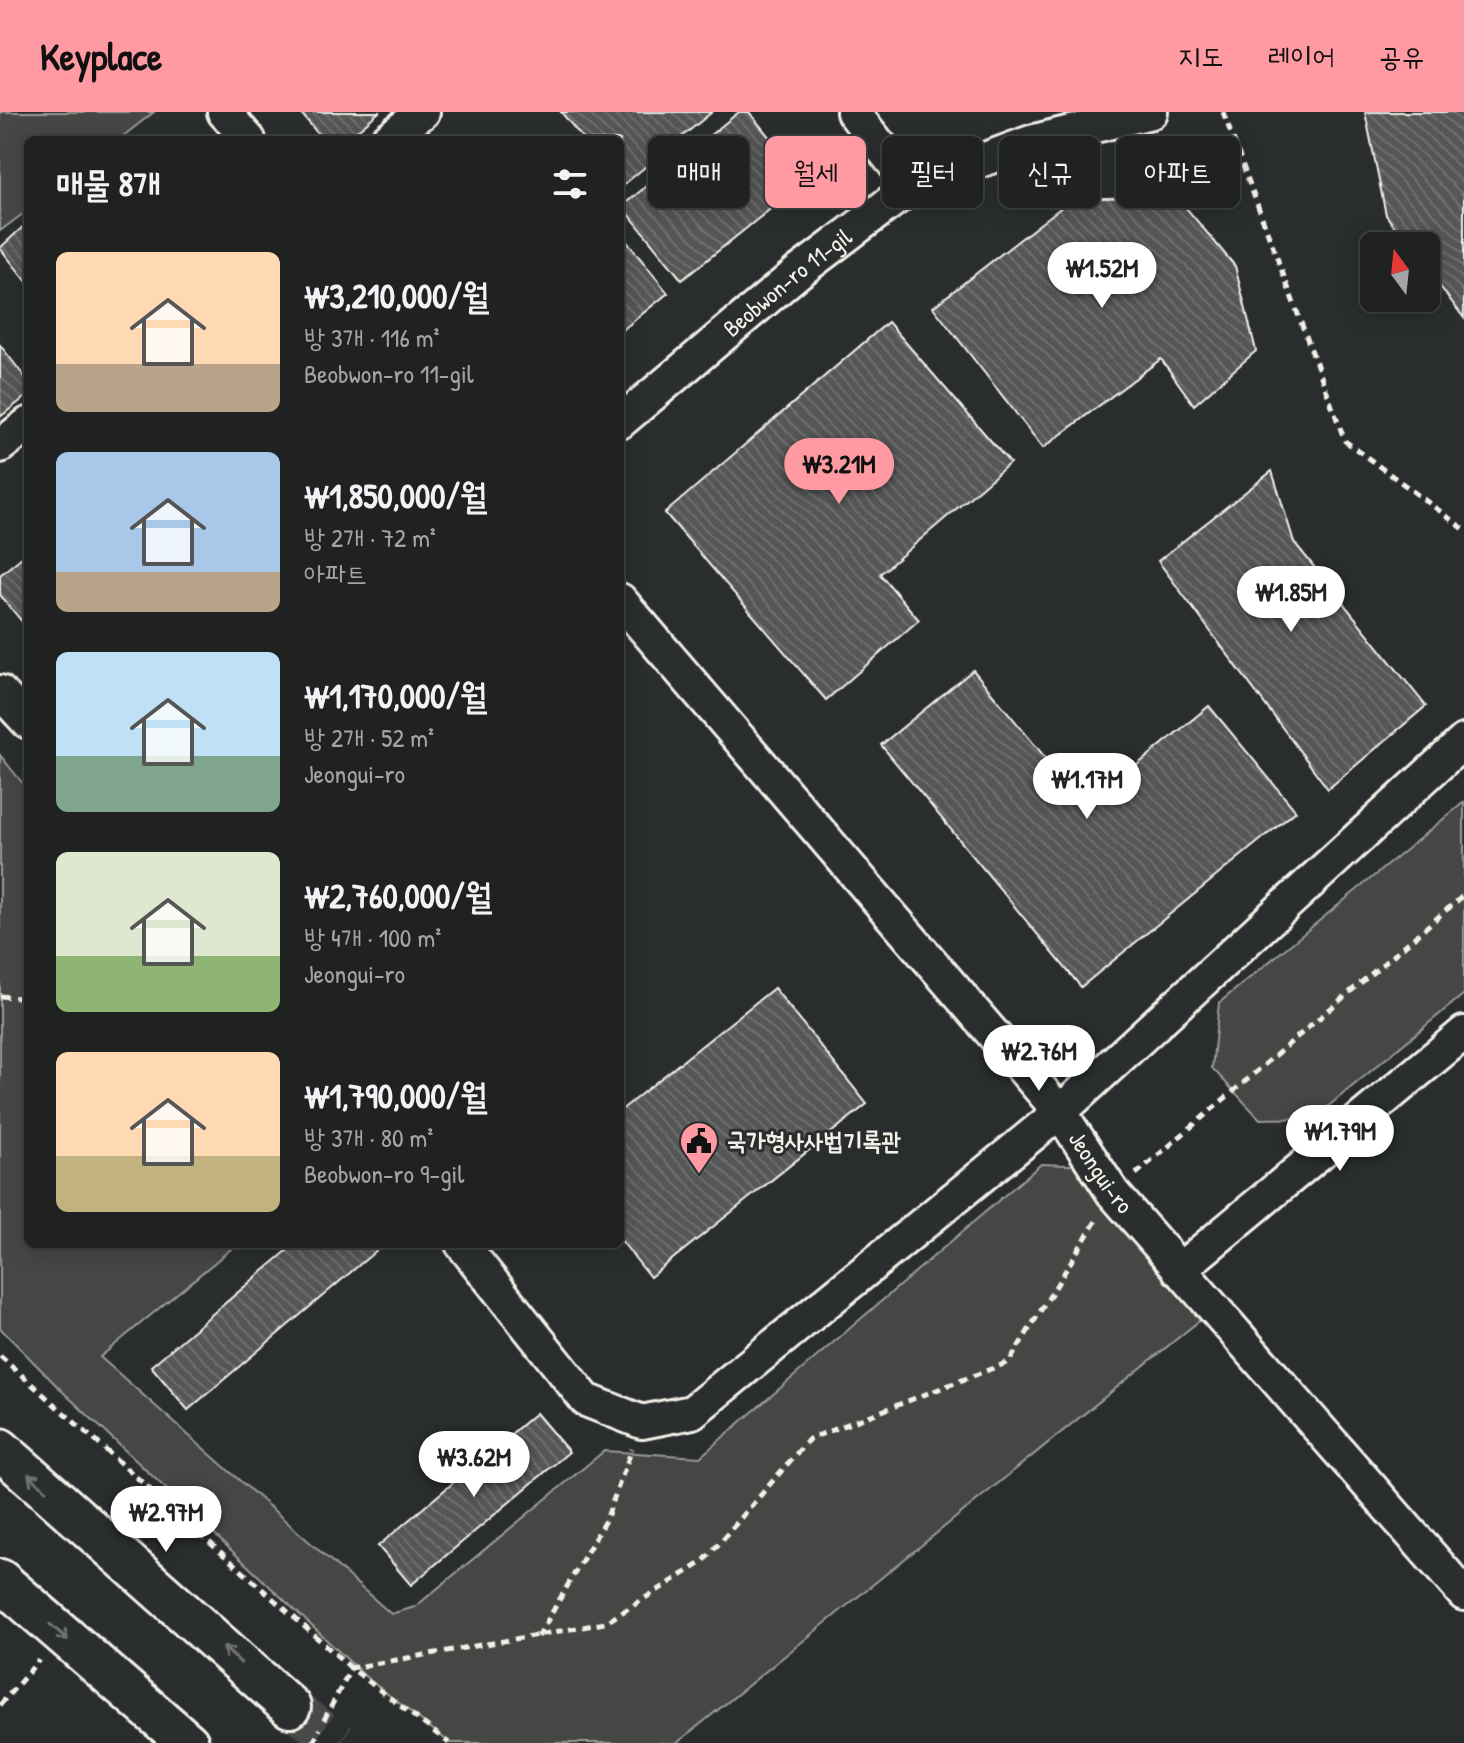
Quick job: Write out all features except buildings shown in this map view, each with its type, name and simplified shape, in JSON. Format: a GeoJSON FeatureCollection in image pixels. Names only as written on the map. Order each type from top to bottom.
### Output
{"type":"FeatureCollection","features":[{"type":"Feature","properties":{"kind":"street"},"geometry":{"type":"LineString","coordinates":[[224,112],[245,136]]}},
{"type":"Feature","properties":{"kind":"street"},"geometry":{"type":"LineString","coordinates":[[392,136],[423,112]]}},
{"type":"Feature","properties":{"kind":"street"},"geometry":{"type":"LineString","coordinates":[[853,112],[882,148]]}},
{"type":"Feature","properties":{"kind":"street","name":"Beobwon-ro 11-gil"},"geometry":{"type":"LineString","coordinates":[[983,160],[1031,142],[1151,112]]}},
{"type":"Feature","properties":{"kind":"street","name":"Beobwon-ro 11-gil"},"geometry":{"type":"LineString","coordinates":[[624,419],[797,273],[883,208]]}},
{"type":"Feature","properties":{"kind":"street"},"geometry":{"type":"LineString","coordinates":[[0,446],[24,427]]}},
{"type":"Feature","properties":{"kind":"street","name":"Jeongui-ro"},"geometry":{"type":"LineString","coordinates":[[624,605],[1060,1112],[1113,1193],[1464,1594]]}},
{"type":"Feature","properties":{"kind":"street"},"geometry":{"type":"LineString","coordinates":[[0,692],[24,718]]}},
{"type":"Feature","properties":{"kind":"street"},"geometry":{"type":"LineString","coordinates":[[465,1248],[586,1400],[642,1422],[692,1412],[1060,1112],[1464,741]]}},
{"type":"Feature","properties":{"kind":"street"},"geometry":{"type":"LineString","coordinates":[[1179,1270],[1464,1033]]}},
{"type":"Feature","properties":{"kind":"street"},"geometry":{"type":"LineString","coordinates":[[0,1449],[290,1707]]}},
{"type":"Feature","properties":{"kind":"street"},"geometry":{"type":"LineString","coordinates":[[0,1580],[188,1743]]}},
{"type":"Feature","properties":{"kind":"path"},"geometry":{"type":"LineString","coordinates":[[1223,112],[1345,441],[1464,529]]}},
{"type":"Feature","properties":{"kind":"path"},"geometry":{"type":"LineString","coordinates":[[351,1668],[605,1623],[703,1562],[809,1439],[1009,1362],[1113,1193],[1464,895]]}},
{"type":"Feature","properties":{"kind":"path"},"geometry":{"type":"LineString","coordinates":[[0,996],[20,998],[24,1002]]}},
{"type":"Feature","properties":{"kind":"path"},"geometry":{"type":"LineString","coordinates":[[0,1356],[351,1668],[449,1743]]}},
{"type":"Feature","properties":{"kind":"path"},"geometry":{"type":"LineString","coordinates":[[538,1637],[607,1517],[642,1422]]}},
{"type":"Feature","properties":{"kind":"path"},"geometry":{"type":"LineString","coordinates":[[0,1705],[61,1634]]}},
{"type":"Feature","properties":{"kind":"path"},"geometry":{"type":"LineString","coordinates":[[313,1743],[351,1668]]}},
{"type":"Feature","properties":{"kind":"shaded area"},"geometry":{"type":"Polygon","coordinates":[[[0,112],[154,112],[123,136],[24,136],[24,213],[0,231],[0,112]]]}},
{"type":"Feature","properties":{"kind":"shaded area"},"geometry":{"type":"Polygon","coordinates":[[[0,755],[24,785],[24,1248],[232,1248],[100,1357],[391,1614],[415,1607],[604,1451],[700,1457],[1041,1164],[1091,1166],[1210,1312],[677,1743],[450,1743],[367,1678],[62,1391],[0,1328],[0,755]]]}},
{"type":"Feature","properties":{"kind":"shaded area"},"geometry":{"type":"Polygon","coordinates":[[[1464,802],[1464,994],[1314,1118],[1260,1119],[1212,1068],[1219,1003],[1464,802]]]}},
{"type":"Feature","properties":{"kind":"tunnel"},"geometry":{"type":"LineString","coordinates":[[290,1707],[340,1743]]}},
{"type":"Feature","properties":{"kind":"place","name":"국가형사사법기록관"},"geometry":{"type":"Point","coordinates":[699,1175]}}]}
